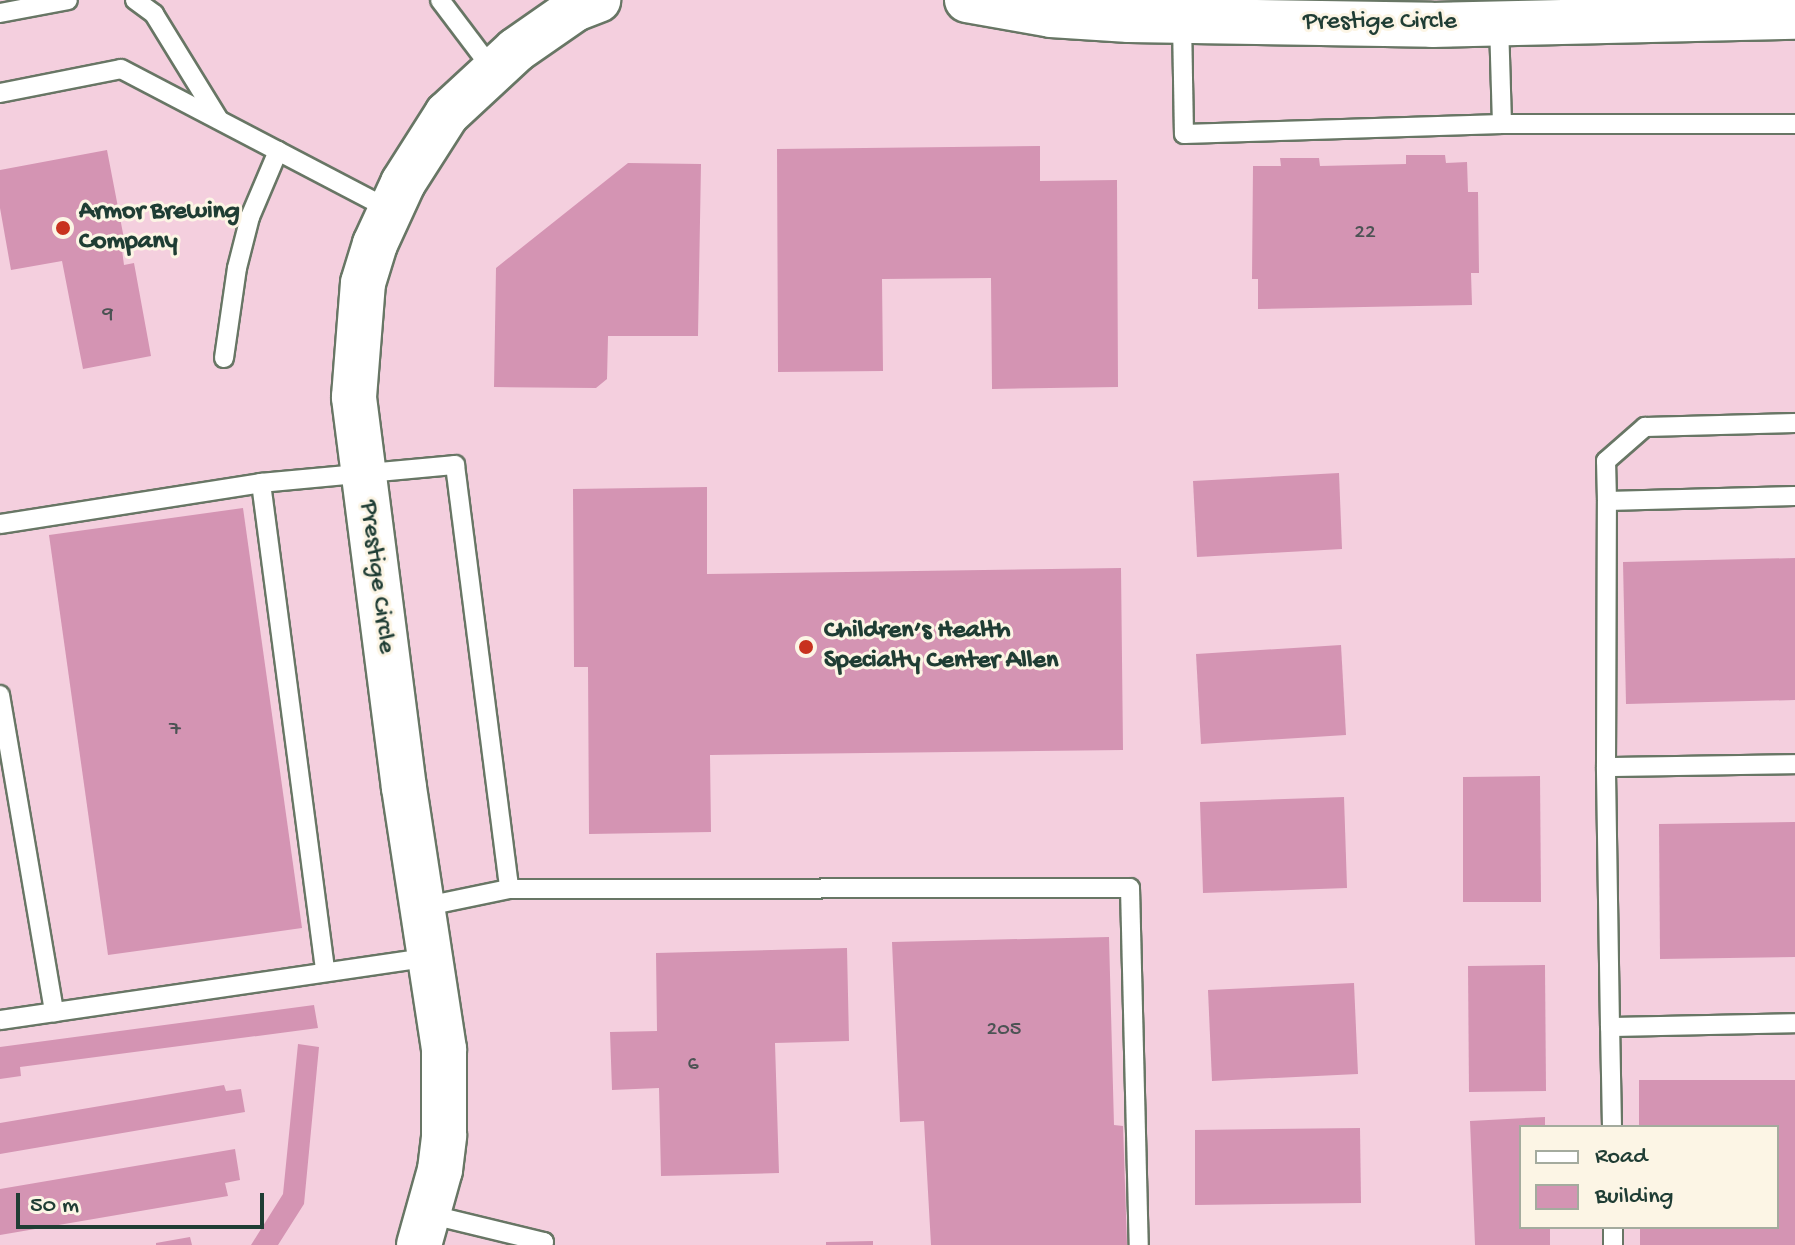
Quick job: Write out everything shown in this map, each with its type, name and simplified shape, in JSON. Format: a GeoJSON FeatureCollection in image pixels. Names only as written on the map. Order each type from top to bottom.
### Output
{"type":"FeatureCollection","features":[{"type":"Feature","properties":{"kind":"street","name":"Prestige Circle"},"geometry":{"type":"LineString","coordinates":[[424,1229],[440,1170],[444,1135],[444,1049],[354,397],[357,322],[363,283],[391,210],[410,172],[447,114],[493,70],[575,9],[598,0]]}},
{"type":"Feature","properties":{"kind":"street","name":"Prestige Circle"},"geometry":{"type":"LineString","coordinates":[[967,0],[1182,21],[1358,12],[1499,23],[1681,10],[1795,17]]}},
{"type":"Feature","properties":{"kind":"lane"},"geometry":{"type":"LineString","coordinates":[[0,13],[68,0]]}},
{"type":"Feature","properties":{"kind":"lane"},"geometry":{"type":"LineString","coordinates":[[135,0],[154,14],[219,120]]}},
{"type":"Feature","properties":{"kind":"lane"},"geometry":{"type":"LineString","coordinates":[[440,0],[493,70]]}},
{"type":"Feature","properties":{"kind":"lane"},"geometry":{"type":"LineString","coordinates":[[1182,21],[1184,134],[1502,124],[1795,124]]}},
{"type":"Feature","properties":{"kind":"lane"},"geometry":{"type":"LineString","coordinates":[[1499,23],[1502,124]]}},
{"type":"Feature","properties":{"kind":"lane"},"geometry":{"type":"LineString","coordinates":[[0,93],[121,69],[391,210]]}},
{"type":"Feature","properties":{"kind":"lane"},"geometry":{"type":"LineString","coordinates":[[224,358],[237,268],[250,217],[278,151]]}},
{"type":"Feature","properties":{"kind":"lane"},"geometry":{"type":"LineString","coordinates":[[1612,1125],[1606,767],[1606,461],[1645,427],[1795,423]]}},
{"type":"Feature","properties":{"kind":"lane"},"geometry":{"type":"LineString","coordinates":[[0,524],[261,483],[455,465],[509,889]]}},
{"type":"Feature","properties":{"kind":"lane"},"geometry":{"type":"LineString","coordinates":[[261,483],[325,970]]}},
{"type":"Feature","properties":{"kind":"lane"},"geometry":{"type":"LineString","coordinates":[[1607,501],[1795,496]]}},
{"type":"Feature","properties":{"kind":"lane"},"geometry":{"type":"LineString","coordinates":[[0,695],[54,1012]]}},
{"type":"Feature","properties":{"kind":"lane"},"geometry":{"type":"LineString","coordinates":[[1606,767],[1795,764]]}},
{"type":"Feature","properties":{"kind":"lane"},"geometry":{"type":"LineString","coordinates":[[422,907],[509,889],[1130,888],[1139,1245]]}},
{"type":"Feature","properties":{"kind":"lane"},"geometry":{"type":"LineString","coordinates":[[0,1020],[430,957]]}},
{"type":"Feature","properties":{"kind":"lane"},"geometry":{"type":"LineString","coordinates":[[1610,1027],[1795,1023]]}},
{"type":"Feature","properties":{"kind":"lane"},"geometry":{"type":"LineString","coordinates":[[424,1229],[544,1242],[542,1245]]}},
{"type":"Feature","properties":{"kind":"shaded area"},"geometry":{"type":"Polygon","coordinates":[[[0,0],[1795,0],[1795,1245],[0,1245],[0,0]]]}},
{"type":"Feature","properties":{"kind":"building"},"geometry":{"type":"Polygon","coordinates":[[[1040,146],[1040,181],[1117,180],[1118,387],[992,389],[991,278],[882,279],[883,371],[778,372],[777,149],[1040,146]]]}},
{"type":"Feature","properties":{"kind":"building","name":"Armor Brewing Company"},"geometry":{"type":"Polygon","coordinates":[[[107,150],[126,249],[122,250],[124,265],[134,263],[151,356],[83,369],[62,261],[11,270],[0,208],[0,170],[107,150]]]}},
{"type":"Feature","properties":{"kind":"building"},"geometry":{"type":"Polygon","coordinates":[[[1406,155],[1445,155],[1446,163],[1467,162],[1468,192],[1478,192],[1479,273],[1471,273],[1472,305],[1258,309],[1258,279],[1252,279],[1253,166],[1281,166],[1280,158],[1319,158],[1320,166],[1406,164],[1406,155]]]}},
{"type":"Feature","properties":{"kind":"building"},"geometry":{"type":"Polygon","coordinates":[[[628,163],[701,164],[698,336],[608,336],[607,379],[596,388],[494,387],[496,268],[628,163]]]}},
{"type":"Feature","properties":{"kind":"building"},"geometry":{"type":"Polygon","coordinates":[[[1339,473],[1342,549],[1197,557],[1193,481],[1339,473]]]}},
{"type":"Feature","properties":{"kind":"building"},"geometry":{"type":"Polygon","coordinates":[[[707,487],[707,574],[1121,568],[1123,750],[710,755],[711,832],[589,834],[588,667],[574,667],[573,489],[707,487]]]}},
{"type":"Feature","properties":{"kind":"building"},"geometry":{"type":"Polygon","coordinates":[[[243,508],[302,928],[108,955],[49,535],[243,508]]]}},
{"type":"Feature","properties":{"kind":"building"},"geometry":{"type":"Polygon","coordinates":[[[1795,558],[1795,700],[1626,704],[1623,562],[1795,558]]]}},
{"type":"Feature","properties":{"kind":"building"},"geometry":{"type":"Polygon","coordinates":[[[1341,645],[1346,735],[1201,744],[1196,654],[1341,645]]]}},
{"type":"Feature","properties":{"kind":"building"},"geometry":{"type":"Polygon","coordinates":[[[1540,776],[1541,902],[1463,902],[1463,777],[1540,776]]]}},
{"type":"Feature","properties":{"kind":"building"},"geometry":{"type":"Polygon","coordinates":[[[1344,797],[1347,888],[1203,893],[1200,802],[1344,797]]]}},
{"type":"Feature","properties":{"kind":"building"},"geometry":{"type":"Polygon","coordinates":[[[1795,822],[1795,957],[1660,959],[1659,824],[1795,822]]]}},
{"type":"Feature","properties":{"kind":"building"},"geometry":{"type":"Polygon","coordinates":[[[1109,937],[1114,1125],[1123,1126],[1127,1245],[931,1245],[924,1121],[900,1122],[892,942],[1109,937]]]}},
{"type":"Feature","properties":{"kind":"building"},"geometry":{"type":"Polygon","coordinates":[[[847,948],[849,1041],[775,1043],[779,1173],[661,1176],[659,1088],[612,1090],[610,1032],[657,1031],[656,953],[847,948]]]}},
{"type":"Feature","properties":{"kind":"building"},"geometry":{"type":"Polygon","coordinates":[[[1545,965],[1546,1091],[1469,1092],[1468,966],[1545,965]]]}},
{"type":"Feature","properties":{"kind":"building"},"geometry":{"type":"Polygon","coordinates":[[[1354,983],[1358,1074],[1212,1081],[1208,990],[1354,983]]]}},
{"type":"Feature","properties":{"kind":"building"},"geometry":{"type":"Polygon","coordinates":[[[314,1005],[318,1028],[20,1067],[21,1076],[0,1079],[0,1047],[314,1005]]]}},
{"type":"Feature","properties":{"kind":"building"},"geometry":{"type":"Polygon","coordinates":[[[298,1044],[319,1047],[304,1204],[278,1245],[251,1245],[283,1194],[298,1044]]]}},
{"type":"Feature","properties":{"kind":"building"},"geometry":{"type":"Polygon","coordinates":[[[1639,1080],[1795,1080],[1795,1245],[1640,1245],[1640,1229],[1779,1229],[1779,1125],[1639,1125],[1639,1080]]]}},
{"type":"Feature","properties":{"kind":"building"},"geometry":{"type":"Polygon","coordinates":[[[224,1085],[226,1091],[241,1089],[245,1112],[0,1154],[0,1123],[224,1085]]]}},
{"type":"Feature","properties":{"kind":"building"},"geometry":{"type":"Polygon","coordinates":[[[1545,1117],[1545,1125],[1519,1125],[1519,1229],[1550,1229],[1550,1245],[1475,1245],[1470,1121],[1545,1117]]]}},
{"type":"Feature","properties":{"kind":"building"},"geometry":{"type":"Polygon","coordinates":[[[1360,1128],[1361,1203],[1195,1205],[1195,1130],[1360,1128]]]}},
{"type":"Feature","properties":{"kind":"building"},"geometry":{"type":"Polygon","coordinates":[[[235,1149],[240,1180],[225,1183],[228,1196],[0,1235],[0,1189],[235,1149]]]}},
{"type":"Feature","properties":{"kind":"building"},"geometry":{"type":"Polygon","coordinates":[[[190,1237],[192,1245],[156,1245],[156,1243],[190,1237]]]}},
{"type":"Feature","properties":{"kind":"building"},"geometry":{"type":"Polygon","coordinates":[[[873,1241],[873,1245],[826,1245],[826,1242],[873,1241]]]}},
{"type":"Feature","properties":{"kind":"place","name":"Armor Brewing Company"},"geometry":{"type":"Point","coordinates":[63,228]}},
{"type":"Feature","properties":{"kind":"place","name":"Children’s Health Specialty Center Allen"},"geometry":{"type":"Point","coordinates":[806,647]}}]}
